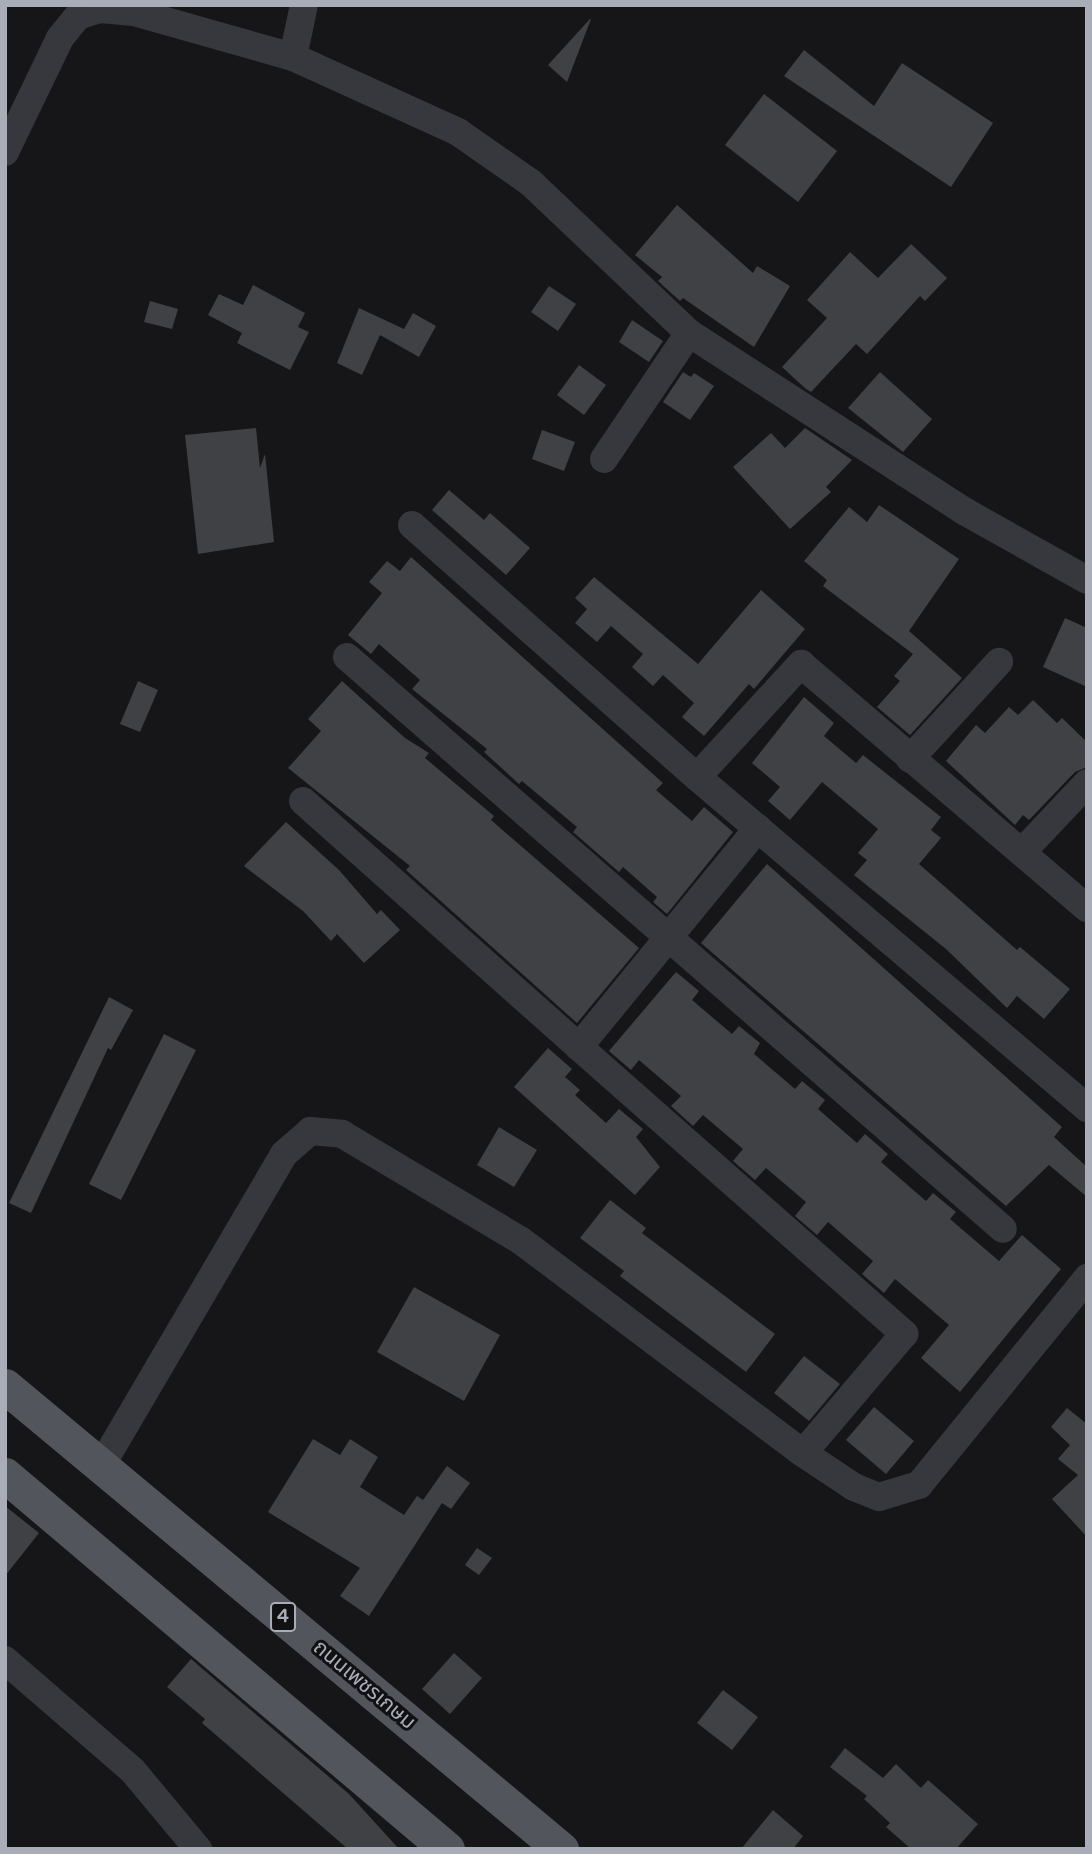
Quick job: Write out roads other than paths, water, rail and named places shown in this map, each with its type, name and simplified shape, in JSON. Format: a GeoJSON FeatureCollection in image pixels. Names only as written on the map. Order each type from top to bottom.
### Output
{"type":"FeatureCollection","features":[{"type":"Feature","properties":{"kind":"main road","name":"ถนนเพชรเกษม"},"geometry":{"type":"LineString","coordinates":[[5,1386],[562,1849]]}},
{"type":"Feature","properties":{"kind":"main road"},"geometry":{"type":"LineString","coordinates":[[5,1475],[447,1849]]}},
{"type":"Feature","properties":{"kind":"street"},"geometry":{"type":"LineString","coordinates":[[293,57],[304,5]]}},
{"type":"Feature","properties":{"kind":"street"},"geometry":{"type":"LineString","coordinates":[[5,152],[60,38],[78,16],[100,9],[134,12],[293,57],[458,132],[521,176],[689,333],[964,511],[1087,580]]}},
{"type":"Feature","properties":{"kind":"street"},"geometry":{"type":"LineString","coordinates":[[604,459],[689,333]]}},
{"type":"Feature","properties":{"kind":"street"},"geometry":{"type":"LineString","coordinates":[[412,525],[697,777],[1087,1108]]}},
{"type":"Feature","properties":{"kind":"street"},"geometry":{"type":"LineString","coordinates":[[347,657],[1003,1229]]}},
{"type":"Feature","properties":{"kind":"street"},"geometry":{"type":"LineString","coordinates":[[910,759],[999,662]]}},
{"type":"Feature","properties":{"kind":"street"},"geometry":{"type":"LineString","coordinates":[[697,777],[801,664],[1087,908]]}},
{"type":"Feature","properties":{"kind":"street"},"geometry":{"type":"LineString","coordinates":[[1023,851],[1087,783]]}},
{"type":"Feature","properties":{"kind":"street"},"geometry":{"type":"LineString","coordinates":[[303,801],[904,1334],[803,1453]]}},
{"type":"Feature","properties":{"kind":"street"},"geometry":{"type":"LineString","coordinates":[[579,1047],[665,936],[758,828]]}},
{"type":"Feature","properties":{"kind":"street"},"geometry":{"type":"LineString","coordinates":[[101,1466],[285,1154],[310,1131],[327,1130],[342,1134],[520,1240],[803,1453],[854,1487],[878,1497],[919,1485],[1087,1278]]}},
{"type":"Feature","properties":{"kind":"street"},"geometry":{"type":"LineString","coordinates":[[5,1660],[133,1771],[198,1849]]}}]}
